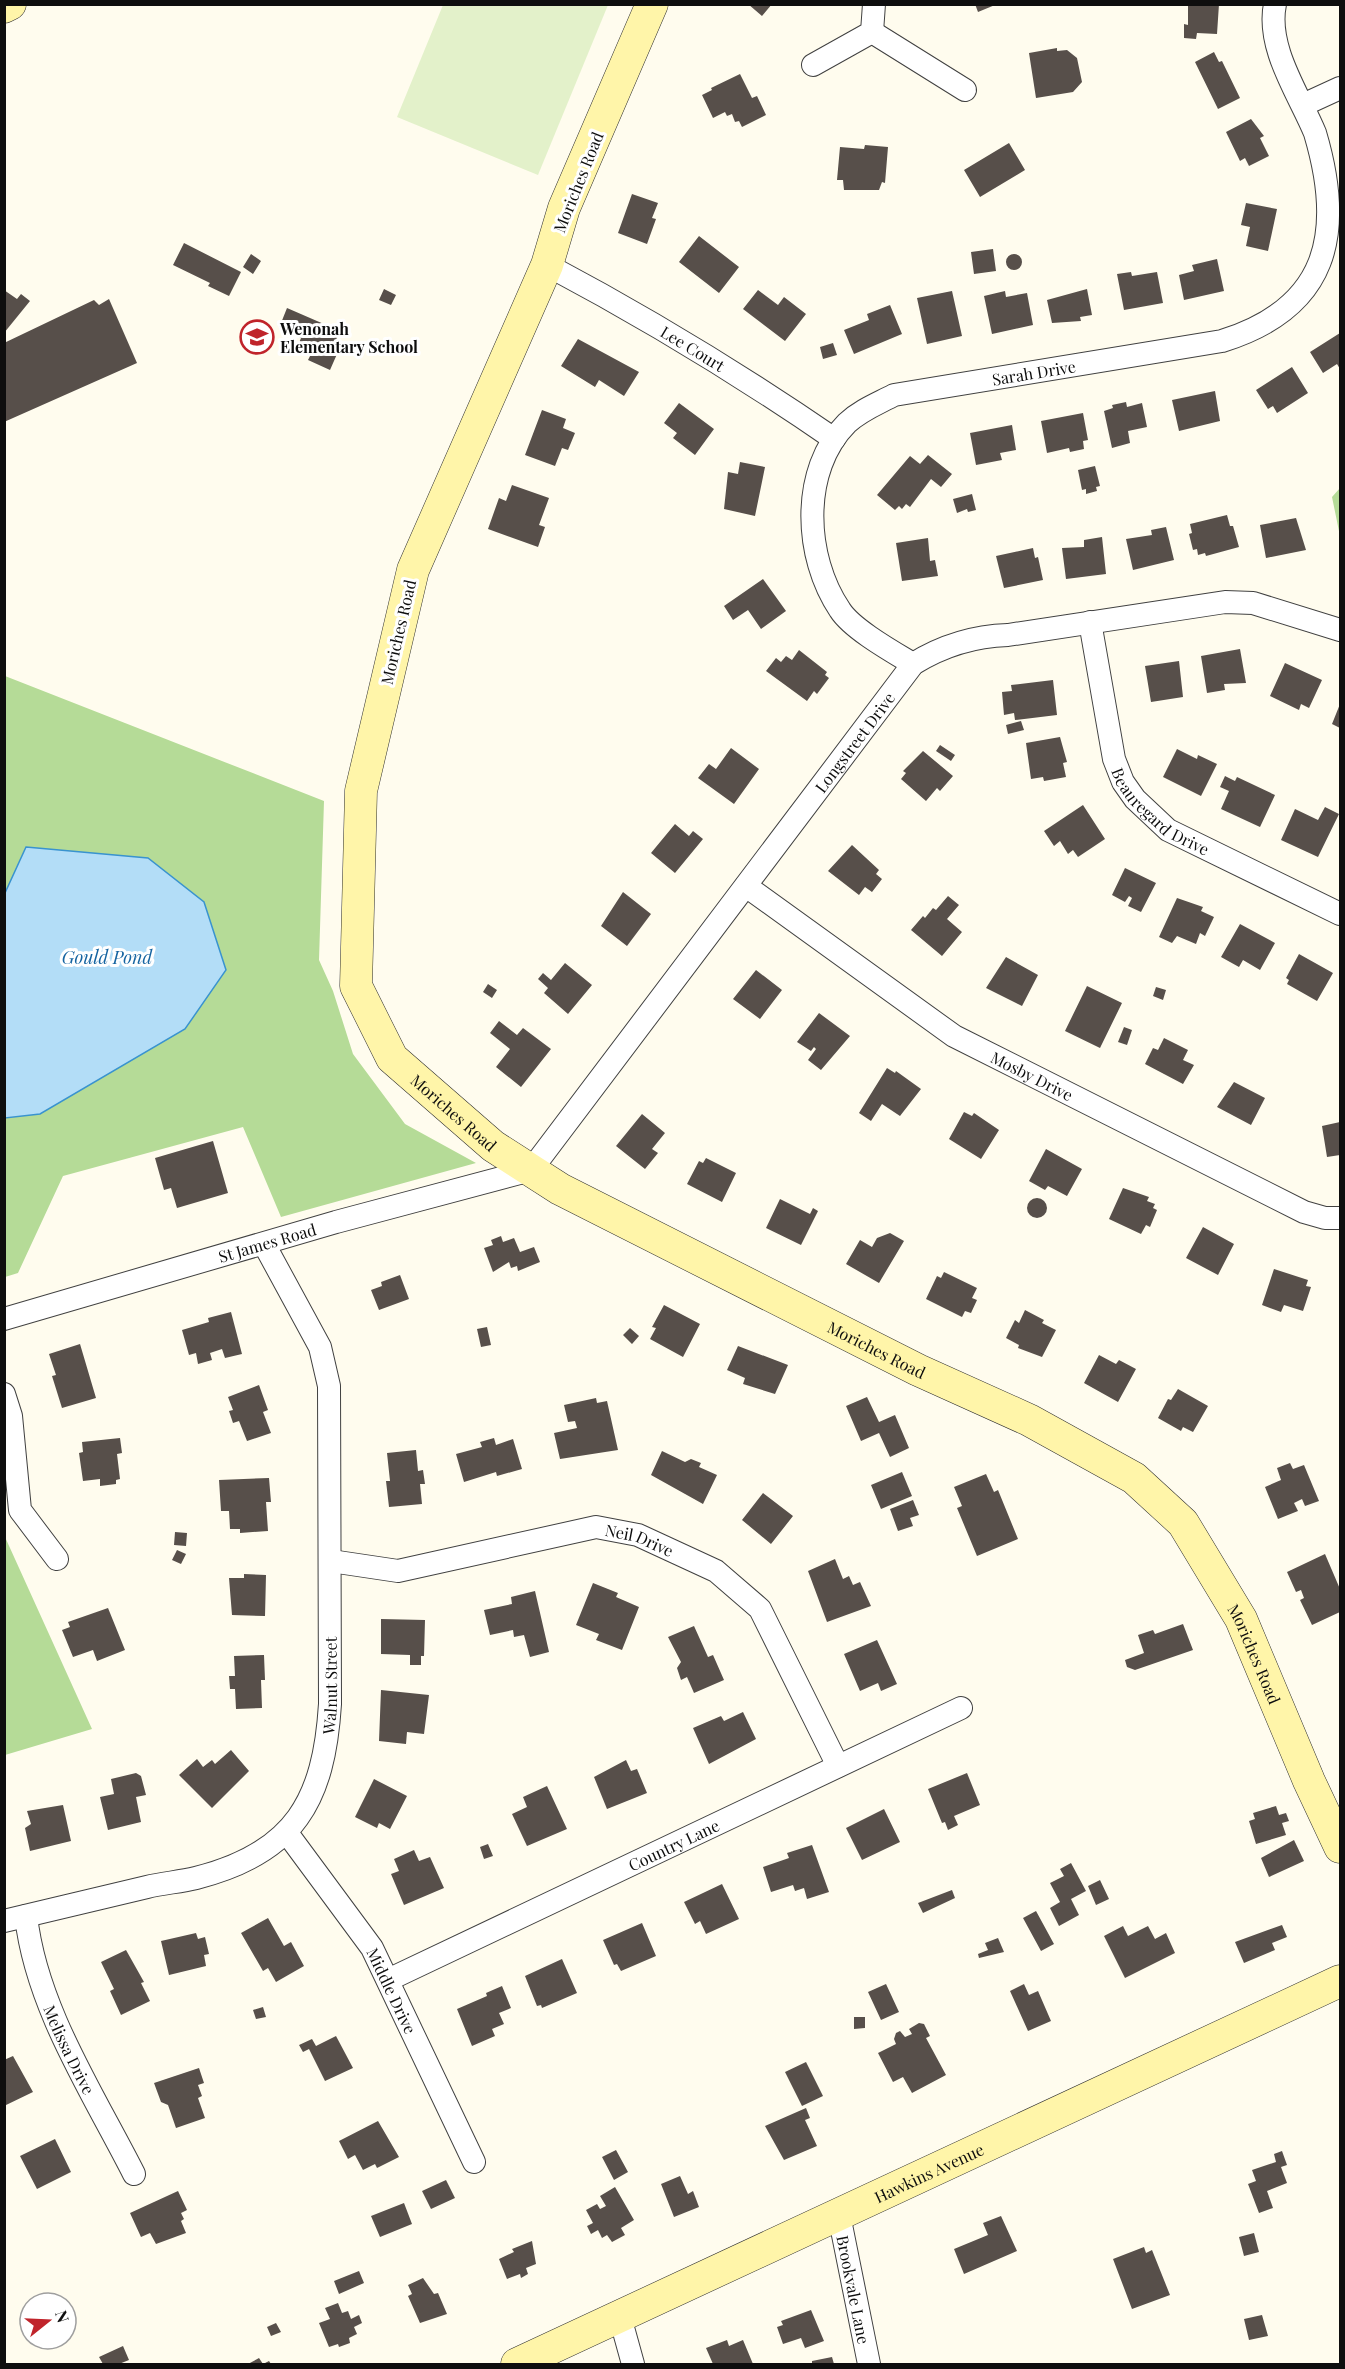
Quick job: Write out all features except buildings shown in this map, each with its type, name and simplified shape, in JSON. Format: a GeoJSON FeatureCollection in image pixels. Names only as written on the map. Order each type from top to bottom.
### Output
{"type":"FeatureCollection","features":[{"type":"Feature","properties":{"kind":"street"},"geometry":{"type":"LineString","coordinates":[[4,7],[10,4]]}},
{"type":"Feature","properties":{"kind":"street","name":"Moriches Road"},"geometry":{"type":"LineString","coordinates":[[652,4],[564,208],[548,265],[413,570],[361,791],[356,986],[392,1058],[493,1146],[560,1189],[727,1276],[918,1370],[1029,1420],[1134,1478],[1183,1523],[1241,1619],[1309,1781],[1341,1846]]}},
{"type":"Feature","properties":{"kind":"street"},"geometry":{"type":"LineString","coordinates":[[872,32],[874,4]]}},
{"type":"Feature","properties":{"kind":"street","name":"Sarah Drive"},"geometry":{"type":"LineString","coordinates":[[913,664],[874,639],[840,611],[821,571],[812,511],[814,487],[834,439],[862,410],[908,390],[1018,376],[1222,341],[1240,335],[1294,306],[1310,291],[1329,253],[1334,228],[1334,183],[1279,50],[1272,17],[1275,4]]}},
{"type":"Feature","properties":{"kind":"street"},"geometry":{"type":"LineString","coordinates":[[813,65],[872,32]]}},
{"type":"Feature","properties":{"kind":"street"},"geometry":{"type":"LineString","coordinates":[[872,32],[965,90]]}},
{"type":"Feature","properties":{"kind":"street"},"geometry":{"type":"LineString","coordinates":[[1303,105],[1341,88]]}},
{"type":"Feature","properties":{"kind":"street","name":"Lee Court"},"geometry":{"type":"LineString","coordinates":[[548,265],[639,313],[751,381],[834,439]]}},
{"type":"Feature","properties":{"kind":"street","name":"Longstreet Drive"},"geometry":{"type":"LineString","coordinates":[[531,1170],[913,664],[935,651],[987,636],[1008,635],[1199,604],[1253,603],[1341,630]]}},
{"type":"Feature","properties":{"kind":"street","name":"Beauregard Drive"},"geometry":{"type":"LineString","coordinates":[[1090,622],[1114,759],[1123,782],[1135,799],[1168,830],[1341,914]]}},
{"type":"Feature","properties":{"kind":"street","name":"Mosby Drive"},"geometry":{"type":"LineString","coordinates":[[746,886],[954,1036],[1304,1212],[1325,1218],[1341,1218]]}},
{"type":"Feature","properties":{"kind":"street","name":"St James Road"},"geometry":{"type":"LineString","coordinates":[[4,1319],[531,1170]]}},
{"type":"Feature","properties":{"kind":"street","name":"Walnut Street"},"geometry":{"type":"LineString","coordinates":[[15,1918],[148,1886],[196,1878],[243,1861],[288,1833],[303,1812],[319,1778],[328,1742],[331,1561],[329,1386],[320,1347],[264,1245]]}},
{"type":"Feature","properties":{"kind":"street"},"geometry":{"type":"LineString","coordinates":[[4,1394],[11,1416],[20,1510],[57,1559]]}},
{"type":"Feature","properties":{"kind":"street","name":"Neil Drive"},"geometry":{"type":"LineString","coordinates":[[331,1561],[398,1571],[596,1527],[638,1535],[716,1570],[760,1610],[838,1766]]}},
{"type":"Feature","properties":{"kind":"street","name":"Country Lane"},"geometry":{"type":"LineString","coordinates":[[388,1980],[961,1708]]}},
{"type":"Feature","properties":{"kind":"street","name":"Middle Drive"},"geometry":{"type":"LineString","coordinates":[[288,1833],[372,1948],[474,2162]]}},
{"type":"Feature","properties":{"kind":"street","name":"Melissa Drive"},"geometry":{"type":"LineString","coordinates":[[15,1918],[29,1946],[49,2007],[134,2174]]}},
{"type":"Feature","properties":{"kind":"street","name":"Hawkins Avenue"},"geometry":{"type":"LineString","coordinates":[[517,2364],[1222,2034],[1341,1981]]}},
{"type":"Feature","properties":{"kind":"street","name":"Brookvale Lane"},"geometry":{"type":"LineString","coordinates":[[839,2215],[869,2364]]}},
{"type":"Feature","properties":{"kind":"street"},"geometry":{"type":"LineString","coordinates":[[620,2317],[633,2364]]}},
{"type":"Feature","properties":{"kind":"green space"},"geometry":{"type":"Polygon","coordinates":[[[443,5],[608,5],[538,175],[397,117],[443,5]]]}},
{"type":"Feature","properties":{"kind":"green space"},"geometry":{"type":"Polygon","coordinates":[[[1340,488],[1340,536],[1332,497],[1340,488]]]}},
{"type":"Feature","properties":{"kind":"green space"},"geometry":{"type":"Polygon","coordinates":[[[5,676],[324,801],[319,960],[333,991],[353,1054],[405,1124],[476,1163],[281,1217],[243,1127],[63,1176],[18,1273],[5,1277],[5,1118],[40,1114],[26,847],[5,893],[5,676]]]}},
{"type":"Feature","properties":{"kind":"green space"},"geometry":{"type":"Polygon","coordinates":[[[5,1537],[92,1729],[4,1755],[5,1537]]]}},
{"type":"Feature","properties":{"kind":"water","name":"Gould Pond"},"geometry":{"type":"Polygon","coordinates":[[[26,847],[148,858],[204,902],[226,970],[185,1029],[40,1114],[5,1118],[5,893],[26,847]]]}},
{"type":"Feature","properties":{"kind":"place","name":"Wenonah Elementary School"},"geometry":{"type":"Point","coordinates":[257,337]}}]}
